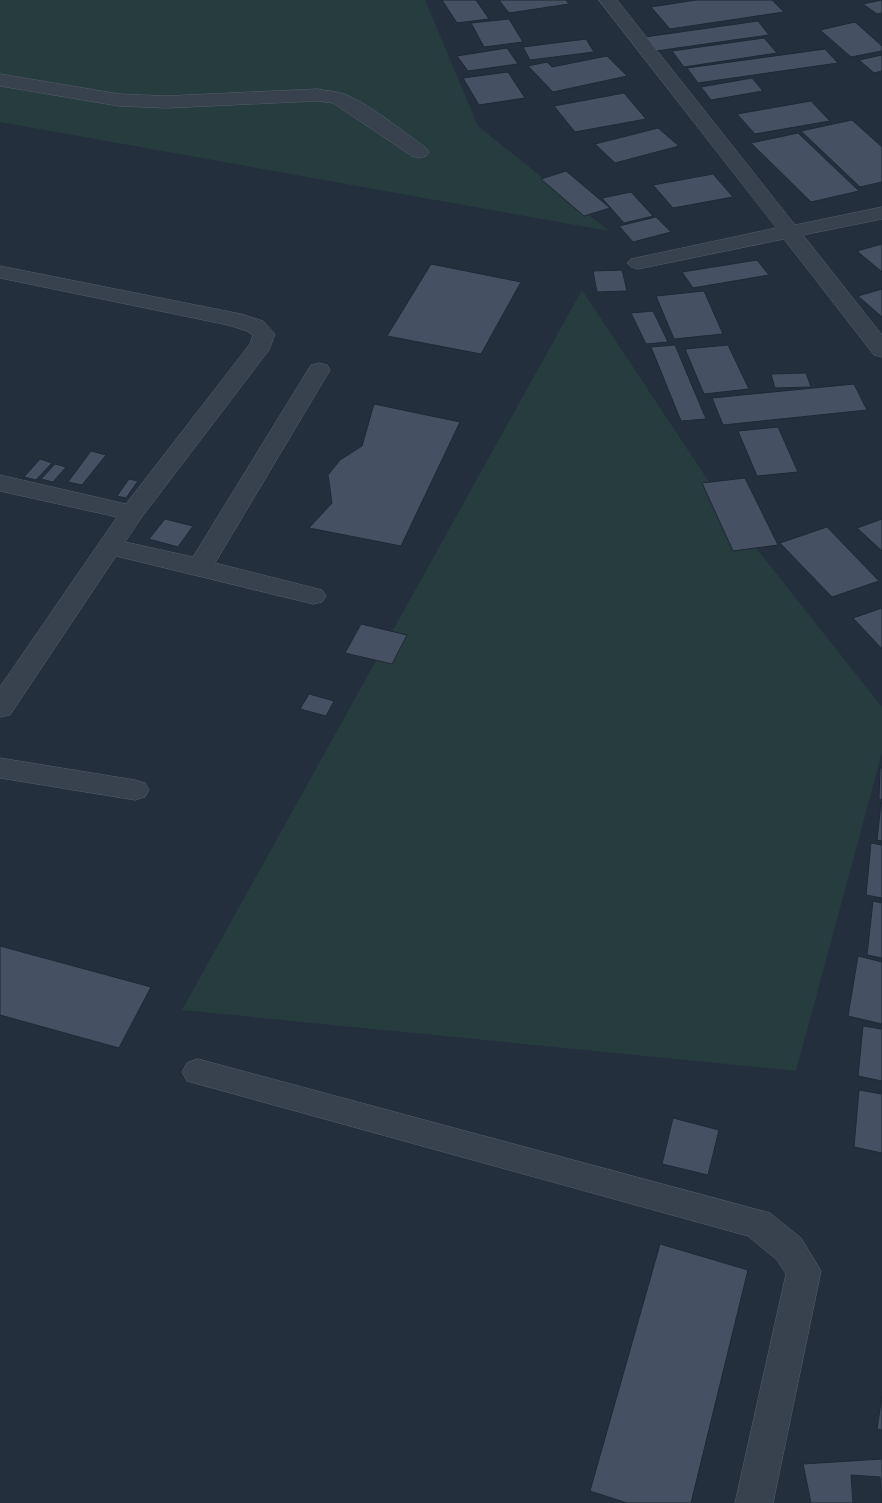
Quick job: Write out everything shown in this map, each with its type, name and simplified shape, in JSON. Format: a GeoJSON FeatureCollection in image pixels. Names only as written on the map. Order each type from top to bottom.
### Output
{"type":"FeatureCollection","features":[{"type":"Feature","properties":{"kind":"street"},"geometry":{"type":"LineString","coordinates":[[608,0],[882,350]]}},
{"type":"Feature","properties":{"kind":"street"},"geometry":{"type":"LineString","coordinates":[[0,80],[118,100],[166,102],[317,95],[338,98],[419,152]]}},
{"type":"Feature","properties":{"kind":"street"},"geometry":{"type":"LineString","coordinates":[[638,263],[882,213]]}},
{"type":"Feature","properties":{"kind":"street"},"geometry":{"type":"LineString","coordinates":[[0,272],[233,319],[255,326],[264,334],[261,345],[108,546],[0,708]]}},
{"type":"Feature","properties":{"kind":"street"},"geometry":{"type":"LineString","coordinates":[[200,567],[319,370]]}},
{"type":"Feature","properties":{"kind":"street"},"geometry":{"type":"LineString","coordinates":[[0,483],[132,513]]}},
{"type":"Feature","properties":{"kind":"street"},"geometry":{"type":"LineString","coordinates":[[108,546],[313,596]]}},
{"type":"Feature","properties":{"kind":"street"},"geometry":{"type":"LineString","coordinates":[[0,768],[136,790]]}},
{"type":"Feature","properties":{"kind":"street"},"geometry":{"type":"LineString","coordinates":[[198,1072],[758,1224],[774,1236],[789,1249],[804,1271],[754,1503]]}},
{"type":"Feature","properties":{"kind":"green space"},"geometry":{"type":"Polygon","coordinates":[[[0,0],[425,0],[478,126],[609,231],[0,122],[0,0]]]}},
{"type":"Feature","properties":{"kind":"green space"},"geometry":{"type":"Polygon","coordinates":[[[582,290],[737,524],[882,707],[882,753],[796,1071],[182,1010],[582,290]]]}},
{"type":"Feature","properties":{"kind":"building"},"geometry":{"type":"Polygon","coordinates":[[[442,0],[476,0],[489,19],[457,23],[442,0]]]}},
{"type":"Feature","properties":{"kind":"building"},"geometry":{"type":"Polygon","coordinates":[[[499,0],[566,0],[569,4],[509,13],[499,0]]]}},
{"type":"Feature","properties":{"kind":"building"},"geometry":{"type":"Polygon","coordinates":[[[696,0],[772,0],[784,12],[670,29],[651,7],[696,0]]]}},
{"type":"Feature","properties":{"kind":"building"},"geometry":{"type":"Polygon","coordinates":[[[882,0],[882,13],[877,14],[863,4],[882,0]]]}},
{"type":"Feature","properties":{"kind":"building"},"geometry":{"type":"Polygon","coordinates":[[[509,19],[523,42],[484,47],[471,23],[509,19]]]}},
{"type":"Feature","properties":{"kind":"building"},"geometry":{"type":"Polygon","coordinates":[[[758,21],[769,35],[656,51],[645,37],[758,21]]]}},
{"type":"Feature","properties":{"kind":"building"},"geometry":{"type":"Polygon","coordinates":[[[855,22],[882,46],[882,51],[851,57],[820,30],[855,22]]]}},
{"type":"Feature","properties":{"kind":"building"},"geometry":{"type":"Polygon","coordinates":[[[764,38],[777,53],[684,67],[672,51],[764,38]]]}},
{"type":"Feature","properties":{"kind":"building"},"geometry":{"type":"Polygon","coordinates":[[[586,39],[594,52],[530,60],[523,47],[586,39]]]}},
{"type":"Feature","properties":{"kind":"building"},"geometry":{"type":"Polygon","coordinates":[[[507,48],[518,64],[468,71],[457,56],[507,48]]]}},
{"type":"Feature","properties":{"kind":"building"},"geometry":{"type":"Polygon","coordinates":[[[825,49],[838,63],[698,83],[687,68],[825,49]]]}},
{"type":"Feature","properties":{"kind":"building"},"geometry":{"type":"Polygon","coordinates":[[[882,55],[882,71],[874,73],[859,60],[882,55]]]}},
{"type":"Feature","properties":{"kind":"building"},"geometry":{"type":"Polygon","coordinates":[[[607,56],[627,76],[553,92],[528,66],[547,62],[552,67],[607,56]]]}},
{"type":"Feature","properties":{"kind":"building"},"geometry":{"type":"Polygon","coordinates":[[[508,72],[525,98],[479,105],[463,78],[508,72]]]}},
{"type":"Feature","properties":{"kind":"building"},"geometry":{"type":"Polygon","coordinates":[[[752,78],[763,91],[711,100],[701,87],[752,78]]]}},
{"type":"Feature","properties":{"kind":"building"},"geometry":{"type":"Polygon","coordinates":[[[624,93],[646,119],[575,132],[554,106],[624,93]]]}},
{"type":"Feature","properties":{"kind":"building"},"geometry":{"type":"Polygon","coordinates":[[[811,101],[830,121],[755,134],[737,114],[811,101]]]}},
{"type":"Feature","properties":{"kind":"building"},"geometry":{"type":"Polygon","coordinates":[[[852,120],[882,147],[882,182],[860,187],[801,131],[852,120]]]}},
{"type":"Feature","properties":{"kind":"building"},"geometry":{"type":"Polygon","coordinates":[[[658,128],[679,146],[615,163],[595,144],[658,128]]]}},
{"type":"Feature","properties":{"kind":"building"},"geometry":{"type":"Polygon","coordinates":[[[798,133],[859,191],[811,202],[751,143],[798,133]]]}},
{"type":"Feature","properties":{"kind":"building"},"geometry":{"type":"Polygon","coordinates":[[[566,171],[610,208],[584,216],[541,179],[566,171]]]}},
{"type":"Feature","properties":{"kind":"building"},"geometry":{"type":"Polygon","coordinates":[[[713,174],[733,197],[673,208],[653,185],[713,174]]]}},
{"type":"Feature","properties":{"kind":"building"},"geometry":{"type":"Polygon","coordinates":[[[631,192],[653,216],[624,223],[602,198],[631,192]]]}},
{"type":"Feature","properties":{"kind":"building"},"geometry":{"type":"Polygon","coordinates":[[[656,217],[671,232],[633,242],[619,226],[656,217]]]}},
{"type":"Feature","properties":{"kind":"building"},"geometry":{"type":"Polygon","coordinates":[[[882,244],[882,272],[857,251],[882,244]]]}},
{"type":"Feature","properties":{"kind":"building"},"geometry":{"type":"Polygon","coordinates":[[[757,260],[769,275],[693,288],[682,272],[757,260]]]}},
{"type":"Feature","properties":{"kind":"building"},"geometry":{"type":"Polygon","coordinates":[[[431,264],[521,282],[481,354],[387,336],[431,264]]]}},
{"type":"Feature","properties":{"kind":"building"},"geometry":{"type":"Polygon","coordinates":[[[622,270],[627,291],[597,292],[593,271],[622,270]]]}},
{"type":"Feature","properties":{"kind":"building"},"geometry":{"type":"Polygon","coordinates":[[[882,289],[882,317],[858,296],[882,289]]]}},
{"type":"Feature","properties":{"kind":"building"},"geometry":{"type":"Polygon","coordinates":[[[704,291],[723,334],[674,339],[656,296],[704,291]]]}},
{"type":"Feature","properties":{"kind":"building"},"geometry":{"type":"Polygon","coordinates":[[[653,311],[668,342],[646,344],[631,313],[653,311]]]}},
{"type":"Feature","properties":{"kind":"building"},"geometry":{"type":"Polygon","coordinates":[[[675,345],[706,419],[681,421],[651,347],[675,345]]]}},
{"type":"Feature","properties":{"kind":"building"},"geometry":{"type":"Polygon","coordinates":[[[728,345],[749,389],[704,394],[685,349],[728,345]]]}},
{"type":"Feature","properties":{"kind":"building"},"geometry":{"type":"Polygon","coordinates":[[[806,373],[811,387],[775,388],[771,374],[806,373]]]}},
{"type":"Feature","properties":{"kind":"building"},"geometry":{"type":"Polygon","coordinates":[[[854,384],[867,410],[723,425],[712,398],[854,384]]]}},
{"type":"Feature","properties":{"kind":"building"},"geometry":{"type":"Polygon","coordinates":[[[374,404],[460,422],[401,546],[309,528],[332,503],[328,475],[340,460],[362,446],[374,404]]]}},
{"type":"Feature","properties":{"kind":"building"},"geometry":{"type":"Polygon","coordinates":[[[778,427],[798,472],[757,476],[738,431],[778,427]]]}},
{"type":"Feature","properties":{"kind":"building"},"geometry":{"type":"Polygon","coordinates":[[[91,451],[106,455],[82,485],[68,482],[91,451]]]}},
{"type":"Feature","properties":{"kind":"building"},"geometry":{"type":"Polygon","coordinates":[[[40,459],[52,463],[36,480],[24,477],[40,459]]]}},
{"type":"Feature","properties":{"kind":"building"},"geometry":{"type":"Polygon","coordinates":[[[55,464],[66,467],[53,482],[41,479],[55,464]]]}},
{"type":"Feature","properties":{"kind":"building"},"geometry":{"type":"Polygon","coordinates":[[[745,478],[778,545],[733,551],[702,483],[745,478]]]}},
{"type":"Feature","properties":{"kind":"building"},"geometry":{"type":"Polygon","coordinates":[[[129,479],[138,481],[126,498],[117,496],[129,479]]]}},
{"type":"Feature","properties":{"kind":"building"},"geometry":{"type":"Polygon","coordinates":[[[165,519],[193,526],[178,547],[149,539],[165,519]]]}},
{"type":"Feature","properties":{"kind":"building"},"geometry":{"type":"Polygon","coordinates":[[[882,519],[882,551],[857,528],[882,519]]]}},
{"type":"Feature","properties":{"kind":"building"},"geometry":{"type":"Polygon","coordinates":[[[827,527],[879,581],[832,597],[780,543],[827,527]]]}},
{"type":"Feature","properties":{"kind":"building"},"geometry":{"type":"Polygon","coordinates":[[[882,608],[882,649],[853,618],[882,608]]]}},
{"type":"Feature","properties":{"kind":"building"},"geometry":{"type":"Polygon","coordinates":[[[361,624],[407,635],[392,664],[345,653],[361,624]]]}},
{"type":"Feature","properties":{"kind":"building"},"geometry":{"type":"Polygon","coordinates":[[[309,694],[334,701],[326,716],[300,709],[309,694]]]}},
{"type":"Feature","properties":{"kind":"building"},"geometry":{"type":"Polygon","coordinates":[[[880,768],[882,768],[882,800],[879,799],[880,768]]]}},
{"type":"Feature","properties":{"kind":"building"},"geometry":{"type":"Polygon","coordinates":[[[882,803],[882,841],[877,840],[882,803]]]}},
{"type":"Feature","properties":{"kind":"building"},"geometry":{"type":"Polygon","coordinates":[[[871,843],[882,845],[882,898],[866,895],[871,843]]]}},
{"type":"Feature","properties":{"kind":"building"},"geometry":{"type":"Polygon","coordinates":[[[873,901],[882,903],[882,958],[867,955],[873,901]]]}},
{"type":"Feature","properties":{"kind":"building"},"geometry":{"type":"Polygon","coordinates":[[[0,946],[151,987],[119,1048],[0,1015],[0,946]]]}},
{"type":"Feature","properties":{"kind":"building"},"geometry":{"type":"Polygon","coordinates":[[[858,956],[882,962],[882,1024],[848,1016],[858,956]]]}},
{"type":"Feature","properties":{"kind":"building"},"geometry":{"type":"Polygon","coordinates":[[[863,1026],[882,1029],[882,1081],[858,1076],[863,1026]]]}},
{"type":"Feature","properties":{"kind":"building"},"geometry":{"type":"Polygon","coordinates":[[[859,1090],[882,1094],[882,1153],[854,1147],[859,1090]]]}},
{"type":"Feature","properties":{"kind":"building"},"geometry":{"type":"Polygon","coordinates":[[[673,1118],[719,1130],[708,1175],[662,1164],[673,1118]]]}},
{"type":"Feature","properties":{"kind":"building"},"geometry":{"type":"Polygon","coordinates":[[[660,1244],[748,1270],[691,1503],[627,1503],[590,1491],[660,1244]]]}},
{"type":"Feature","properties":{"kind":"building"},"geometry":{"type":"Polygon","coordinates":[[[882,1396],[882,1430],[877,1429],[882,1396]]]}},
{"type":"Feature","properties":{"kind":"building"},"geometry":{"type":"Polygon","coordinates":[[[882,1459],[882,1503],[880,1477],[851,1475],[853,1503],[811,1503],[803,1464],[882,1459]]]}}]}
